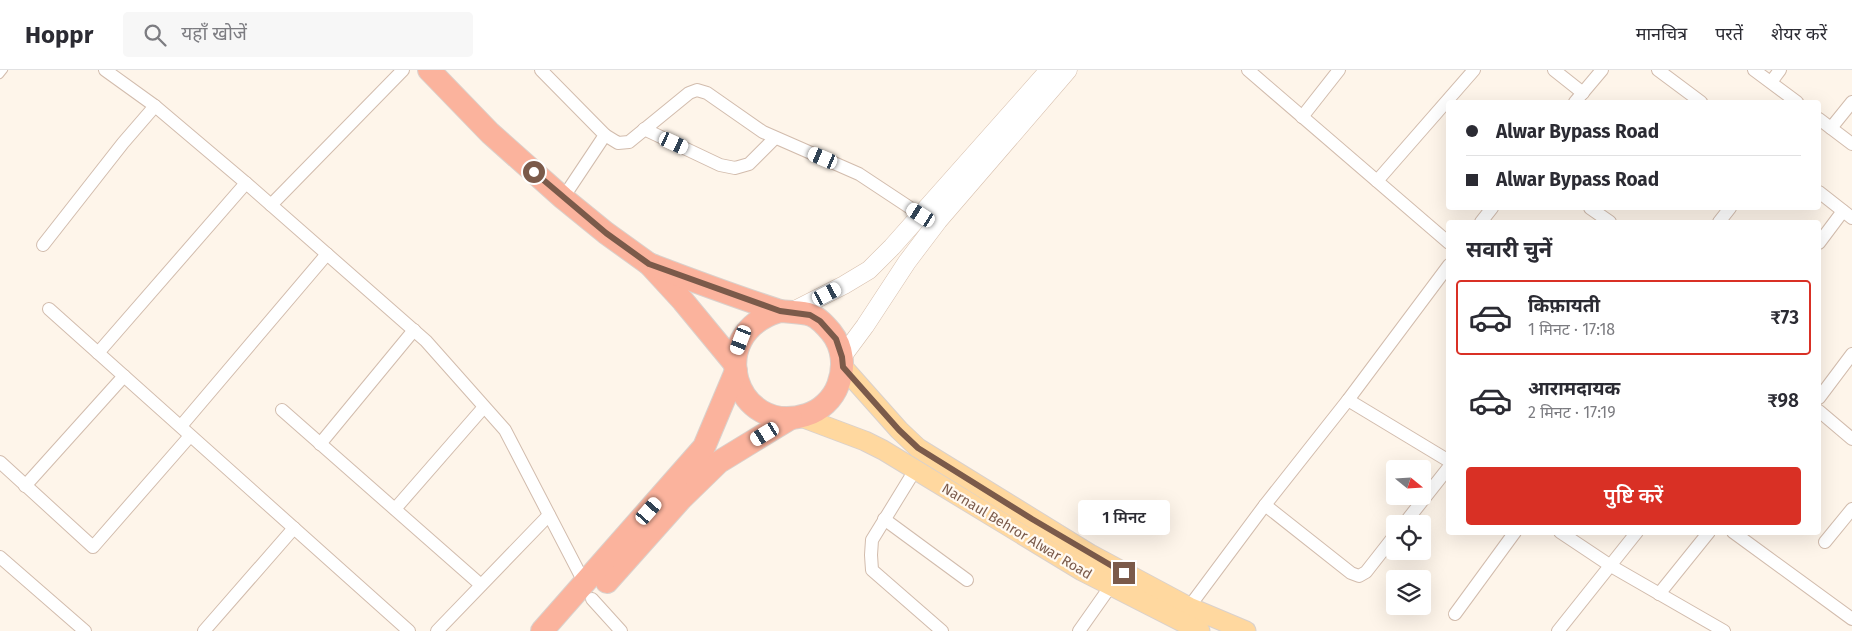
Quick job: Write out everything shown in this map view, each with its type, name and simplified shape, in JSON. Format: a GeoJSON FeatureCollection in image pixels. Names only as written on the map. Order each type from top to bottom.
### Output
{"type":"FeatureCollection","features":[{"type":"Feature","properties":{"kind":"highway"},"geometry":{"type":"LineString","coordinates":[[429,70],[490,133],[563,198],[606,233],[649,264],[682,301],[736,368]]}},
{"type":"Feature","properties":{"kind":"highway"},"geometry":{"type":"LineString","coordinates":[[542,631],[589,591],[719,462],[796,418],[811,414],[819,409],[833,395],[841,377],[842,362],[836,339],[825,325],[810,315],[786,311],[649,264]]}},
{"type":"Feature","properties":{"kind":"highway"},"geometry":{"type":"LineString","coordinates":[[786,311],[768,314],[757,321],[741,340],[736,352],[736,368],[738,383],[743,393],[758,409],[774,416],[796,418]]}},
{"type":"Feature","properties":{"kind":"highway"},"geometry":{"type":"LineString","coordinates":[[563,631],[589,591],[704,447],[736,368]]}},
{"type":"Feature","properties":{"kind":"main road"},"geometry":{"type":"LineString","coordinates":[[842,362],[899,430],[918,448],[1090,554],[1180,620],[1246,631]]}},
{"type":"Feature","properties":{"kind":"main road","name":"Narnaul Behror Alwar Road"},"geometry":{"type":"LineString","coordinates":[[796,418],[865,441],[1110,587],[1200,631]]}},
{"type":"Feature","properties":{"kind":"street"},"geometry":{"type":"LineString","coordinates":[[105,70],[155,106],[426,341],[505,430],[589,591],[621,631]]}},
{"type":"Feature","properties":{"kind":"street"},"geometry":{"type":"LineString","coordinates":[[271,205],[403,70]]}},
{"type":"Feature","properties":{"kind":"street"},"geometry":{"type":"LineString","coordinates":[[541,70],[605,135],[618,143],[629,142],[689,93],[697,90],[707,93],[763,132],[859,174],[921,215]]}},
{"type":"Feature","properties":{"kind":"street"},"geometry":{"type":"LineString","coordinates":[[786,311],[844,285],[869,270],[921,215],[1049,70]]}},
{"type":"Feature","properties":{"kind":"street"},"geometry":{"type":"LineString","coordinates":[[842,362],[907,262],[938,222],[1068,70]]}},
{"type":"Feature","properties":{"kind":"street"},"geometry":{"type":"LineString","coordinates":[[1248,70],[1446,240]]}},
{"type":"Feature","properties":{"kind":"street"},"geometry":{"type":"LineString","coordinates":[[1302,117],[1339,70]]}},
{"type":"Feature","properties":{"kind":"street"},"geometry":{"type":"LineString","coordinates":[[1448,100],[1474,70]]}},
{"type":"Feature","properties":{"kind":"street"},"geometry":{"type":"LineString","coordinates":[[1554,70],[1579,98],[1602,70]]}},
{"type":"Feature","properties":{"kind":"street"},"geometry":{"type":"LineString","coordinates":[[1658,70],[1698,100]]}},
{"type":"Feature","properties":{"kind":"street"},"geometry":{"type":"LineString","coordinates":[[1754,70],[1794,100]]}},
{"type":"Feature","properties":{"kind":"street"},"geometry":{"type":"LineString","coordinates":[[1771,82],[1780,70]]}},
{"type":"Feature","properties":{"kind":"street"},"geometry":{"type":"LineString","coordinates":[[1377,181],[1446,102]]}},
{"type":"Feature","properties":{"kind":"street"},"geometry":{"type":"LineString","coordinates":[[1831,128],[1852,102]]}},
{"type":"Feature","properties":{"kind":"street"},"geometry":{"type":"LineString","coordinates":[[44,245],[123,143],[155,106]]}},
{"type":"Feature","properties":{"kind":"street"},"geometry":{"type":"LineString","coordinates":[[1821,120],[1852,144]]}},
{"type":"Feature","properties":{"kind":"street"},"geometry":{"type":"LineString","coordinates":[[644,129],[720,165],[735,168],[749,164],[775,138]]}},
{"type":"Feature","properties":{"kind":"street"},"geometry":{"type":"LineString","coordinates":[[563,198],[605,135]]}},
{"type":"Feature","properties":{"kind":"street"},"geometry":{"type":"LineString","coordinates":[[98,353],[246,183]]}},
{"type":"Feature","properties":{"kind":"street"},"geometry":{"type":"LineString","coordinates":[[1821,194],[1848,214],[1821,241]]}},
{"type":"Feature","properties":{"kind":"street"},"geometry":{"type":"LineString","coordinates":[[1482,220],[1490,210]]}},
{"type":"Feature","properties":{"kind":"street"},"geometry":{"type":"LineString","coordinates":[[1593,210],[1607,220]]}},
{"type":"Feature","properties":{"kind":"street"},"geometry":{"type":"LineString","coordinates":[[1721,220],[1728,210]]}},
{"type":"Feature","properties":{"kind":"street"},"geometry":{"type":"LineString","coordinates":[[181,426],[327,254]]}},
{"type":"Feature","properties":{"kind":"street"},"geometry":{"type":"LineString","coordinates":[[1180,620],[1264,505],[1348,400],[1446,269]]}},
{"type":"Feature","properties":{"kind":"street"},"geometry":{"type":"LineString","coordinates":[[49,309],[409,631]]}},
{"type":"Feature","properties":{"kind":"street"},"geometry":{"type":"LineString","coordinates":[[320,444],[414,330]]}},
{"type":"Feature","properties":{"kind":"street"},"geometry":{"type":"LineString","coordinates":[[1823,385],[1852,354]]}},
{"type":"Feature","properties":{"kind":"street"},"geometry":{"type":"LineString","coordinates":[[25,486],[124,376]]}},
{"type":"Feature","properties":{"kind":"street"},"geometry":{"type":"LineString","coordinates":[[1348,400],[1446,459]]}},
{"type":"Feature","properties":{"kind":"street"},"geometry":{"type":"LineString","coordinates":[[394,509],[484,407]]}},
{"type":"Feature","properties":{"kind":"street"},"geometry":{"type":"LineString","coordinates":[[282,410],[481,585]]}},
{"type":"Feature","properties":{"kind":"street"},"geometry":{"type":"LineString","coordinates":[[1821,412],[1852,440]]}},
{"type":"Feature","properties":{"kind":"street"},"geometry":{"type":"LineString","coordinates":[[0,462],[93,547],[190,436]]}},
{"type":"Feature","properties":{"kind":"street"},"geometry":{"type":"LineString","coordinates":[[915,470],[872,540],[872,570],[942,631]]}},
{"type":"Feature","properties":{"kind":"street"},"geometry":{"type":"LineString","coordinates":[[1411,515],[1446,471]]}},
{"type":"Feature","properties":{"kind":"street"},"geometry":{"type":"LineString","coordinates":[[1264,505],[1351,573],[1358,576],[1366,572],[1386,546]]}},
{"type":"Feature","properties":{"kind":"street"},"geometry":{"type":"LineString","coordinates":[[1825,542],[1852,509]]}},
{"type":"Feature","properties":{"kind":"street"},"geometry":{"type":"LineString","coordinates":[[437,631],[549,515]]}},
{"type":"Feature","properties":{"kind":"street"},"geometry":{"type":"LineString","coordinates":[[884,520],[967,580]]}},
{"type":"Feature","properties":{"kind":"street"},"geometry":{"type":"LineString","coordinates":[[204,631],[294,528]]}},
{"type":"Feature","properties":{"kind":"street"},"geometry":{"type":"LineString","coordinates":[[1455,614],[1513,535]]}},
{"type":"Feature","properties":{"kind":"street"},"geometry":{"type":"LineString","coordinates":[[1564,535],[1611,566],[1724,631]]}},
{"type":"Feature","properties":{"kind":"street"},"geometry":{"type":"LineString","coordinates":[[1558,631],[1635,535]]}},
{"type":"Feature","properties":{"kind":"street"},"geometry":{"type":"LineString","coordinates":[[1660,594],[1707,535]]}},
{"type":"Feature","properties":{"kind":"street"},"geometry":{"type":"LineString","coordinates":[[1737,535],[1852,620]]}},
{"type":"Feature","properties":{"kind":"street"},"geometry":{"type":"LineString","coordinates":[[3,565],[85,631]]}},
{"type":"Feature","properties":{"kind":"street"},"geometry":{"type":"LineString","coordinates":[[1079,631],[1110,587]]}},
{"type":"Feature","properties":{"kind":"lane"},"geometry":{"type":"LineString","coordinates":[[0,75],[4,70]]}},
{"type":"Feature","properties":{"kind":"route"},"geometry":{"type":"LineString","coordinates":[[534,172],[606,233],[649,264],[780,311],[792,311],[810,315],[820,321],[836,339],[843,367],[899,430],[918,448],[1032,519],[1124,573]]}}]}
